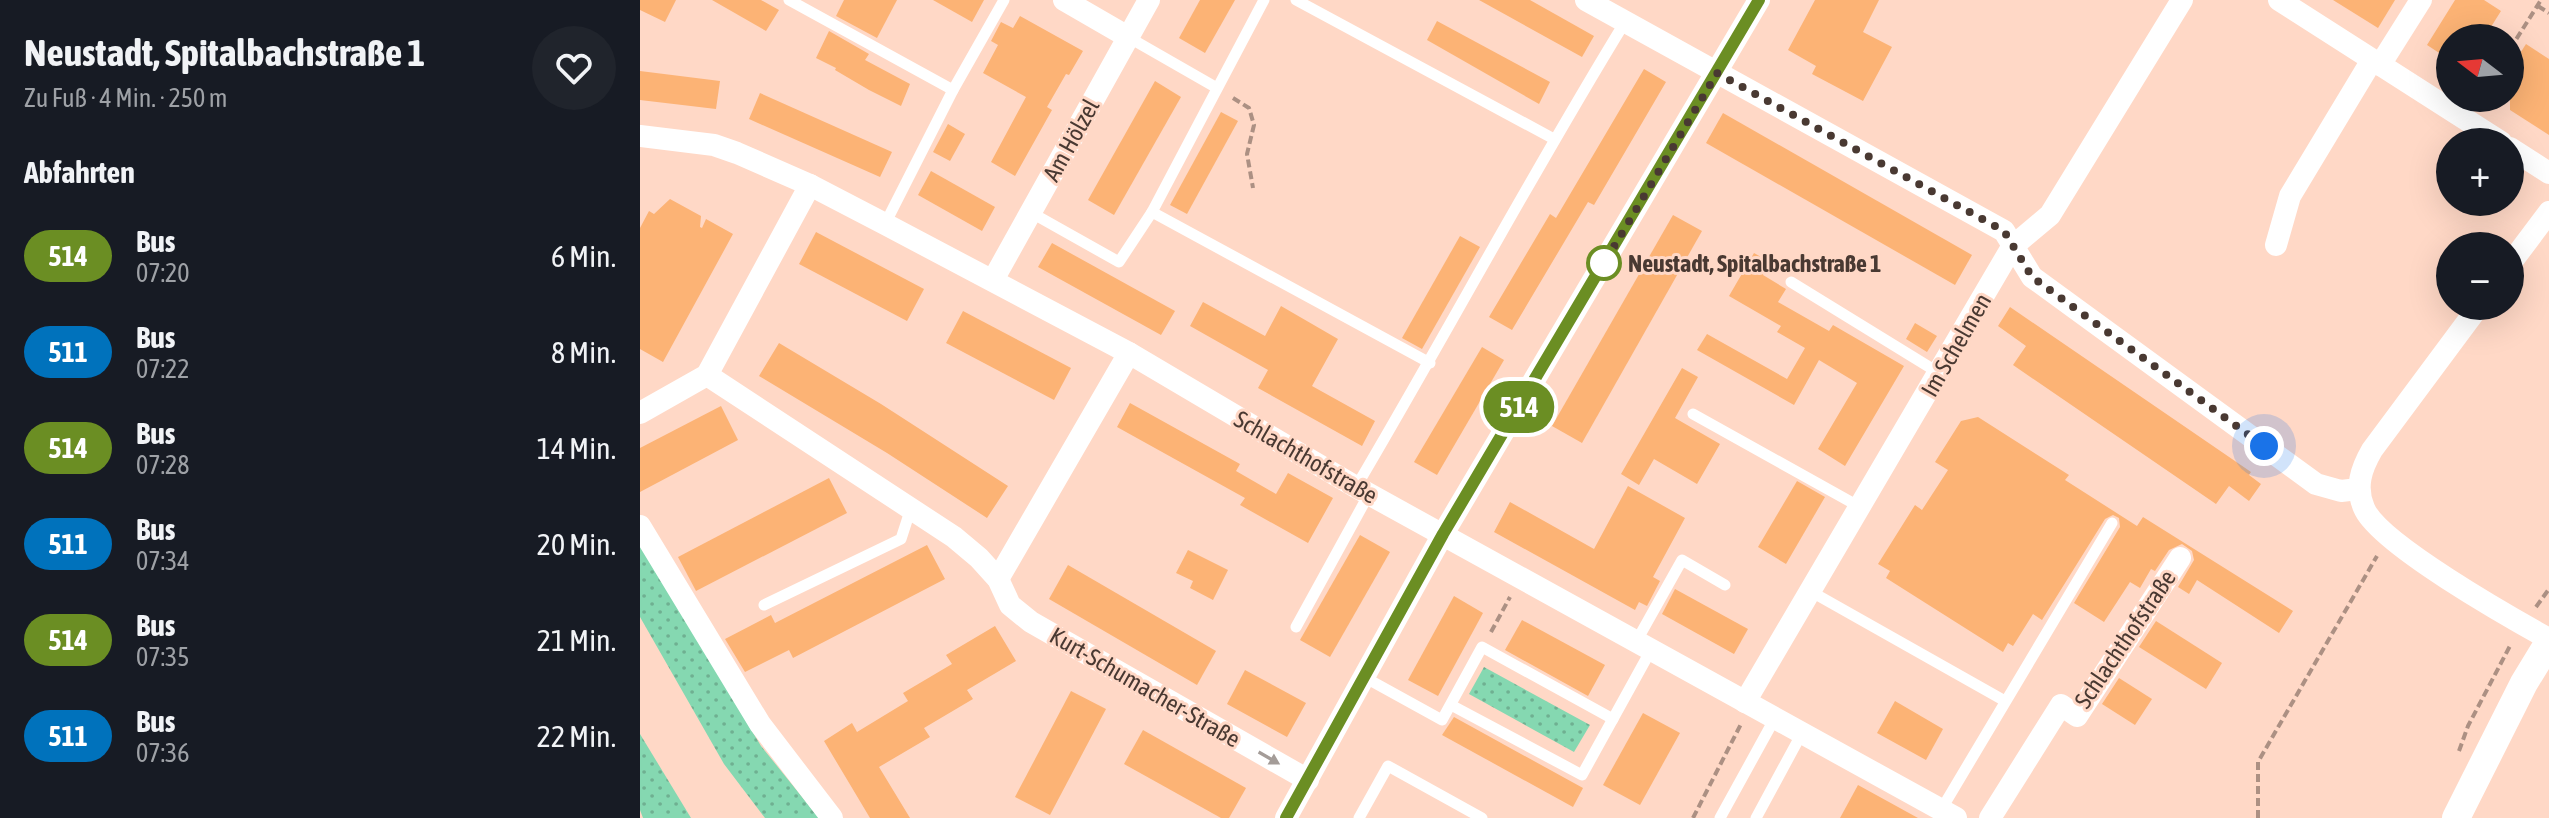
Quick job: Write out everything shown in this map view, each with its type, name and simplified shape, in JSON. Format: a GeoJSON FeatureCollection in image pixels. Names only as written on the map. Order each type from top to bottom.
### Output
{"type":"FeatureCollection","features":[{"type":"Feature","properties":{"kind":"street"},"geometry":{"type":"LineString","coordinates":[[1064,0],[1128,37]]}},
{"type":"Feature","properties":{"kind":"street","name":"Am Hölzel"},"geometry":{"type":"LineString","coordinates":[[993,280],[1149,0]]}},
{"type":"Feature","properties":{"kind":"street"},"geometry":{"type":"LineString","coordinates":[[1586,0],[2004,231],[2032,277],[2316,484],[2341,491],[2358,489]]}},
{"type":"Feature","properties":{"kind":"street"},"geometry":{"type":"LineString","coordinates":[[1286,818],[1443,534],[1759,0]]}},
{"type":"Feature","properties":{"kind":"street","name":"Im Schelmen"},"geometry":{"type":"LineString","coordinates":[[1745,702],[2012,247],[2050,215],[2182,0]]}},
{"type":"Feature","properties":{"kind":"street"},"geometry":{"type":"LineString","coordinates":[[2279,0],[2479,128]]}},
{"type":"Feature","properties":{"kind":"street"},"geometry":{"type":"LineString","coordinates":[[2276,245],[2290,196],[2376,62],[2421,0]]}},
{"type":"Feature","properties":{"kind":"street","name":"Schlachthofstraße"},"geometry":{"type":"LineString","coordinates":[[640,136],[714,145],[810,185],[1129,353],[1363,490],[1948,814]]}},
{"type":"Feature","properties":{"kind":"street"},"geometry":{"type":"LineString","coordinates":[[2524,157],[2549,173]]}},
{"type":"Feature","properties":{"kind":"street"},"geometry":{"type":"LineString","coordinates":[[640,413],[707,375],[810,185]]}},
{"type":"Feature","properties":{"kind":"street"},"geometry":{"type":"LineString","coordinates":[[2524,245],[2549,212]]}},
{"type":"Feature","properties":{"kind":"street"},"geometry":{"type":"LineString","coordinates":[[2456,818],[2549,640],[2496,609],[2388,537],[2370,520],[2358,489],[2362,467],[2372,450],[2469,320]]}},
{"type":"Feature","properties":{"kind":"street"},"geometry":{"type":"LineString","coordinates":[[998,579],[1129,353]]}},
{"type":"Feature","properties":{"kind":"street","name":"Kurt-Schumacher-Straße"},"geometry":{"type":"LineString","coordinates":[[707,375],[954,537],[979,558],[998,579],[1010,605],[1031,622],[1308,780]]}},
{"type":"Feature","properties":{"kind":"street"},"geometry":{"type":"LineString","coordinates":[[640,526],[760,724],[832,818]]}},
{"type":"Feature","properties":{"kind":"street","name":"Schlachthofstraße"},"geometry":{"type":"LineString","coordinates":[[1990,818],[2061,705],[2077,716],[2180,558]]}},
{"type":"Feature","properties":{"kind":"lane"},"geometry":{"type":"LineString","coordinates":[[789,0],[953,90]]}},
{"type":"Feature","properties":{"kind":"lane"},"geometry":{"type":"LineString","coordinates":[[885,224],[953,90],[1004,0]]}},
{"type":"Feature","properties":{"kind":"lane"},"geometry":{"type":"LineString","coordinates":[[1030,212],[1119,262],[1152,212],[1264,0]]}},
{"type":"Feature","properties":{"kind":"lane"},"geometry":{"type":"LineString","coordinates":[[1296,0],[1554,139]]}},
{"type":"Feature","properties":{"kind":"lane"},"geometry":{"type":"LineString","coordinates":[[1296,627],[1430,363],[1554,139],[1625,22]]}},
{"type":"Feature","properties":{"kind":"lane"},"geometry":{"type":"LineString","coordinates":[[1128,37],[1217,88]]}},
{"type":"Feature","properties":{"kind":"lane"},"geometry":{"type":"LineString","coordinates":[[1152,212],[1430,363]]}},
{"type":"Feature","properties":{"kind":"lane"},"geometry":{"type":"LineString","coordinates":[[1791,282],[1939,374]]}},
{"type":"Feature","properties":{"kind":"lane"},"geometry":{"type":"LineString","coordinates":[[1693,414],[1860,507]]}},
{"type":"Feature","properties":{"kind":"lane"},"geometry":{"type":"LineString","coordinates":[[764,605],[901,539],[911,508]]}},
{"type":"Feature","properties":{"kind":"lane"},"geometry":{"type":"LineString","coordinates":[[1948,814],[2005,701],[2112,523]]}},
{"type":"Feature","properties":{"kind":"lane"},"geometry":{"type":"LineString","coordinates":[[1451,705],[1582,775],[1613,719],[1682,560],[1725,585]]}},
{"type":"Feature","properties":{"kind":"lane"},"geometry":{"type":"LineString","coordinates":[[1810,591],[2005,701]]}},
{"type":"Feature","properties":{"kind":"lane"},"geometry":{"type":"LineString","coordinates":[[1364,677],[1442,720],[1482,647],[1613,719]]}},
{"type":"Feature","properties":{"kind":"lane"},"geometry":{"type":"LineString","coordinates":[[1720,818],[1775,718]]}},
{"type":"Feature","properties":{"kind":"lane"},"geometry":{"type":"LineString","coordinates":[[1756,818],[1802,733]]}},
{"type":"Feature","properties":{"kind":"lane"},"geometry":{"type":"LineString","coordinates":[[1359,818],[1388,766],[1482,818]]}},
{"type":"Feature","properties":{"kind":"path"},"geometry":{"type":"LineString","coordinates":[[2524,28],[2541,0]]}},
{"type":"Feature","properties":{"kind":"path"},"geometry":{"type":"LineString","coordinates":[[2538,6],[2549,13]]}},
{"type":"Feature","properties":{"kind":"path"},"geometry":{"type":"LineString","coordinates":[[1217,88],[1249,108],[1254,125],[1247,154],[1253,188]]}},
{"type":"Feature","properties":{"kind":"path"},"geometry":{"type":"LineString","coordinates":[[2258,818],[2258,762],[2388,537]]}},
{"type":"Feature","properties":{"kind":"path"},"geometry":{"type":"LineString","coordinates":[[1482,647],[1520,578]]}},
{"type":"Feature","properties":{"kind":"path"},"geometry":{"type":"LineString","coordinates":[[1693,818],[1741,727],[1745,702]]}},
{"type":"Feature","properties":{"kind":"green space"},"geometry":{"type":"Polygon","coordinates":[[[640,544],[761,746],[819,818],[765,818],[724,764],[640,617],[640,544]]]}},
{"type":"Feature","properties":{"kind":"green space"},"geometry":{"type":"Polygon","coordinates":[[[1484,667],[1590,725],[1574,752],[1469,694],[1484,667]]]}},
{"type":"Feature","properties":{"kind":"green space"},"geometry":{"type":"Polygon","coordinates":[[[640,734],[691,818],[643,818],[640,810],[640,734]]]}},
{"type":"Feature","properties":{"kind":"building"},"geometry":{"type":"Polygon","coordinates":[[[640,0],[676,0],[665,22],[640,10],[640,0]]]}},
{"type":"Feature","properties":{"kind":"building"},"geometry":{"type":"Polygon","coordinates":[[[712,0],[761,0],[779,10],[766,31],[712,0]]]}},
{"type":"Feature","properties":{"kind":"building"},"geometry":{"type":"Polygon","coordinates":[[[844,0],[897,0],[877,38],[836,16],[844,0]]]}},
{"type":"Feature","properties":{"kind":"building"},"geometry":{"type":"Polygon","coordinates":[[[933,0],[984,0],[972,22],[933,0]]]}},
{"type":"Feature","properties":{"kind":"building"},"geometry":{"type":"Polygon","coordinates":[[[1200,0],[1235,0],[1205,53],[1179,38],[1200,0]]]}},
{"type":"Feature","properties":{"kind":"building"},"geometry":{"type":"Polygon","coordinates":[[[1479,0],[1530,0],[1594,36],[1582,57],[1479,0]]]}},
{"type":"Feature","properties":{"kind":"building"},"geometry":{"type":"Polygon","coordinates":[[[1815,0],[1879,0],[1863,32],[1892,47],[1863,101],[1812,74],[1816,66],[1788,50],[1815,0]]]}},
{"type":"Feature","properties":{"kind":"building"},"geometry":{"type":"Polygon","coordinates":[[[2333,0],[2395,0],[2378,28],[2333,0]]]}},
{"type":"Feature","properties":{"kind":"building"},"geometry":{"type":"Polygon","coordinates":[[[2455,0],[2484,0],[2501,11],[2493,24],[2440,24],[2455,0]]]}},
{"type":"Feature","properties":{"kind":"building"},"geometry":{"type":"Polygon","coordinates":[[[1020,16],[1083,51],[1047,107],[1052,110],[1015,176],[991,162],[1026,97],[983,73],[998,45],[991,41],[1001,22],[1013,28],[1020,16]]]}},
{"type":"Feature","properties":{"kind":"building"},"geometry":{"type":"Polygon","coordinates":[[[1437,21],[1550,82],[1539,104],[1427,40],[1437,21]]]}},
{"type":"Feature","properties":{"kind":"building"},"geometry":{"type":"Polygon","coordinates":[[[829,31],[869,54],[865,60],[910,84],[901,106],[816,58],[829,31]]]}},
{"type":"Feature","properties":{"kind":"building"},"geometry":{"type":"Polygon","coordinates":[[[2436,31],[2436,51],[2427,45],[2436,31]]]}},
{"type":"Feature","properties":{"kind":"building"},"geometry":{"type":"Polygon","coordinates":[[[2526,44],[2549,59],[2549,135],[2513,112],[2524,112],[2526,44]]]}},
{"type":"Feature","properties":{"kind":"building"},"geometry":{"type":"Polygon","coordinates":[[[1644,69],[1666,82],[1594,205],[1588,202],[1512,330],[1489,317],[1550,214],[1556,218],[1644,69]]]}},
{"type":"Feature","properties":{"kind":"building"},"geometry":{"type":"Polygon","coordinates":[[[640,71],[720,81],[716,109],[640,100],[640,71]]]}},
{"type":"Feature","properties":{"kind":"building"},"geometry":{"type":"Polygon","coordinates":[[[1155,81],[1181,97],[1114,215],[1088,200],[1155,81]]]}},
{"type":"Feature","properties":{"kind":"building"},"geometry":{"type":"Polygon","coordinates":[[[760,93],[892,152],[880,177],[749,119],[760,93]]]}},
{"type":"Feature","properties":{"kind":"building"},"geometry":{"type":"Polygon","coordinates":[[[1221,112],[1238,121],[1187,214],[1170,205],[1221,112]]]}},
{"type":"Feature","properties":{"kind":"building"},"geometry":{"type":"Polygon","coordinates":[[[1723,113],[1972,255],[1955,285],[1706,143],[1723,113]]]}},
{"type":"Feature","properties":{"kind":"building"},"geometry":{"type":"Polygon","coordinates":[[[948,124],[965,134],[950,161],[933,152],[948,124]]]}},
{"type":"Feature","properties":{"kind":"building"},"geometry":{"type":"Polygon","coordinates":[[[931,171],[995,207],[982,231],[918,195],[931,171]]]}},
{"type":"Feature","properties":{"kind":"building"},"geometry":{"type":"Polygon","coordinates":[[[670,199],[701,216],[700,227],[706,219],[733,234],[663,362],[640,349],[640,228],[649,211],[654,214],[670,199]]]}},
{"type":"Feature","properties":{"kind":"building"},"geometry":{"type":"Polygon","coordinates":[[[1673,215],[1702,231],[1582,443],[1552,426],[1673,215]]]}},
{"type":"Feature","properties":{"kind":"building"},"geometry":{"type":"Polygon","coordinates":[[[816,232],[924,289],[907,321],[799,264],[816,232]]]}},
{"type":"Feature","properties":{"kind":"building"},"geometry":{"type":"Polygon","coordinates":[[[1460,236],[1480,247],[1422,349],[1402,338],[1460,236]]]}},
{"type":"Feature","properties":{"kind":"building"},"geometry":{"type":"Polygon","coordinates":[[[1052,243],[1175,311],[1161,335],[1038,267],[1052,243]]]}},
{"type":"Feature","properties":{"kind":"building"},"geometry":{"type":"Polygon","coordinates":[[[1754,253],[1770,262],[1763,275],[1786,289],[1778,302],[1829,331],[1833,325],[1904,366],[1845,466],[1818,449],[1857,383],[1819,360],[1794,405],[1697,350],[1707,334],[1787,379],[1805,348],[1777,332],[1781,326],[1729,296],[1754,253]]]}},
{"type":"Feature","properties":{"kind":"building"},"geometry":{"type":"Polygon","coordinates":[[[1203,302],[1265,336],[1281,306],[1338,339],[1312,386],[1375,421],[1362,446],[1258,388],[1268,370],[1190,326],[1203,302]]]}},
{"type":"Feature","properties":{"kind":"building"},"geometry":{"type":"Polygon","coordinates":[[[2010,307],[2251,472],[2249,475],[2261,484],[2249,501],[2229,486],[2216,504],[2013,365],[2026,346],[1998,326],[2010,307]]]}},
{"type":"Feature","properties":{"kind":"building"},"geometry":{"type":"Polygon","coordinates":[[[963,311],[1071,368],[1054,400],[946,343],[963,311]]]}},
{"type":"Feature","properties":{"kind":"building"},"geometry":{"type":"Polygon","coordinates":[[[1915,323],[1937,336],[1927,352],[1906,339],[1915,323]]]}},
{"type":"Feature","properties":{"kind":"building"},"geometry":{"type":"Polygon","coordinates":[[[779,343],[1008,486],[987,518],[759,376],[779,343]]]}},
{"type":"Feature","properties":{"kind":"building"},"geometry":{"type":"Polygon","coordinates":[[[1482,347],[1504,360],[1437,475],[1414,462],[1482,347]]]}},
{"type":"Feature","properties":{"kind":"building"},"geometry":{"type":"Polygon","coordinates":[[[1682,368],[1698,377],[1675,418],[1720,444],[1697,484],[1654,459],[1639,485],[1621,474],[1682,368]]]}},
{"type":"Feature","properties":{"kind":"building"},"geometry":{"type":"Polygon","coordinates":[[[1130,403],[1240,464],[1236,471],[1276,494],[1288,473],[1333,498],[1308,543],[1240,505],[1245,498],[1117,427],[1130,403]]]}},
{"type":"Feature","properties":{"kind":"building"},"geometry":{"type":"Polygon","coordinates":[[[721,406],[738,440],[640,492],[640,448],[721,406]]]}},
{"type":"Feature","properties":{"kind":"building"},"geometry":{"type":"Polygon","coordinates":[[[1978,417],[2069,475],[2065,480],[2137,526],[2143,517],[2293,611],[2279,633],[2197,580],[2189,594],[2178,587],[2194,560],[2192,551],[2182,544],[2169,550],[2155,571],[2151,569],[2140,588],[2130,582],[2104,622],[2074,603],[2120,527],[2119,518],[2113,515],[2105,519],[2042,620],[2033,614],[2013,646],[2008,643],[2003,652],[1886,578],[1890,571],[1878,564],[1915,505],[1922,510],[1948,470],[1935,462],[1961,421],[1978,417]]]}},
{"type":"Feature","properties":{"kind":"building"},"geometry":{"type":"Polygon","coordinates":[[[829,478],[847,513],[696,591],[678,557],[829,478]]]}},
{"type":"Feature","properties":{"kind":"building"},"geometry":{"type":"Polygon","coordinates":[[[1797,481],[1825,497],[1786,564],[1758,547],[1797,481]]]}},
{"type":"Feature","properties":{"kind":"building"},"geometry":{"type":"Polygon","coordinates":[[[1628,486],[1685,518],[1653,577],[1660,581],[1647,606],[1639,602],[1635,610],[1494,532],[1510,502],[1594,549],[1628,486]]]}},
{"type":"Feature","properties":{"kind":"building"},"geometry":{"type":"Polygon","coordinates":[[[1360,535],[1390,552],[1330,657],[1300,640],[1360,535]]]}},
{"type":"Feature","properties":{"kind":"building"},"geometry":{"type":"Polygon","coordinates":[[[927,545],[945,579],[793,658],[789,650],[745,672],[725,639],[771,615],[775,623],[927,545]]]}},
{"type":"Feature","properties":{"kind":"building"},"geometry":{"type":"Polygon","coordinates":[[[1188,550],[1228,570],[1213,600],[1190,588],[1193,581],[1176,573],[1188,550]]]}},
{"type":"Feature","properties":{"kind":"building"},"geometry":{"type":"Polygon","coordinates":[[[1068,565],[1216,651],[1197,685],[1049,599],[1068,565]]]}},
{"type":"Feature","properties":{"kind":"building"},"geometry":{"type":"Polygon","coordinates":[[[1675,589],[1748,629],[1734,654],[1662,614],[1675,589]]]}},
{"type":"Feature","properties":{"kind":"building"},"geometry":{"type":"Polygon","coordinates":[[[1454,596],[1483,613],[1438,696],[1408,680],[1454,596]]]}},
{"type":"Feature","properties":{"kind":"building"},"geometry":{"type":"Polygon","coordinates":[[[1522,620],[1605,665],[1588,696],[1505,650],[1522,620]]]}},
{"type":"Feature","properties":{"kind":"building"},"geometry":{"type":"Polygon","coordinates":[[[2156,621],[2222,663],[2206,689],[2139,647],[2156,621]]]}},
{"type":"Feature","properties":{"kind":"building"},"geometry":{"type":"Polygon","coordinates":[[[995,626],[1016,661],[967,690],[973,699],[924,728],[930,737],[879,767],[910,818],[870,818],[824,741],[852,723],[857,732],[908,701],[903,693],[952,664],[946,655],[995,626]]]}},
{"type":"Feature","properties":{"kind":"building"},"geometry":{"type":"Polygon","coordinates":[[[1245,670],[1306,703],[1287,737],[1227,704],[1245,670]]]}},
{"type":"Feature","properties":{"kind":"building"},"geometry":{"type":"Polygon","coordinates":[[[2119,678],[2152,699],[2135,725],[2102,704],[2119,678]]]}},
{"type":"Feature","properties":{"kind":"building"},"geometry":{"type":"Polygon","coordinates":[[[1071,691],[1106,709],[1050,815],[1015,797],[1071,691]]]}},
{"type":"Feature","properties":{"kind":"building"},"geometry":{"type":"Polygon","coordinates":[[[1895,701],[1943,729],[1926,760],[1877,733],[1895,701]]]}},
{"type":"Feature","properties":{"kind":"building"},"geometry":{"type":"Polygon","coordinates":[[[1643,713],[1680,733],[1640,805],[1603,785],[1643,713]]]}},
{"type":"Feature","properties":{"kind":"building"},"geometry":{"type":"Polygon","coordinates":[[[1454,717],[1583,788],[1573,807],[1442,735],[1454,717]]]}},
{"type":"Feature","properties":{"kind":"building"},"geometry":{"type":"Polygon","coordinates":[[[1143,730],[1246,788],[1229,818],[1221,818],[1124,764],[1143,730]]]}},
{"type":"Feature","properties":{"kind":"building"},"geometry":{"type":"Polygon","coordinates":[[[1858,785],[1918,818],[1840,818],[1858,785]]]}},
{"type":"Feature","properties":{"kind":"bus line","name":"514"},"geometry":{"type":"LineString","coordinates":[[1286,818],[1443,534],[1759,0]]}},
{"type":"Feature","properties":{"kind":"place","name":"Neustadt, Spitalbachstraße 1"},"geometry":{"type":"Point","coordinates":[1604,263]}},
{"type":"Feature","properties":{"kind":"route"},"geometry":{"type":"LineString","coordinates":[[1604,263],[1602,267],[1717,73],[2004,231],[2032,277],[2264,446]]}}]}
